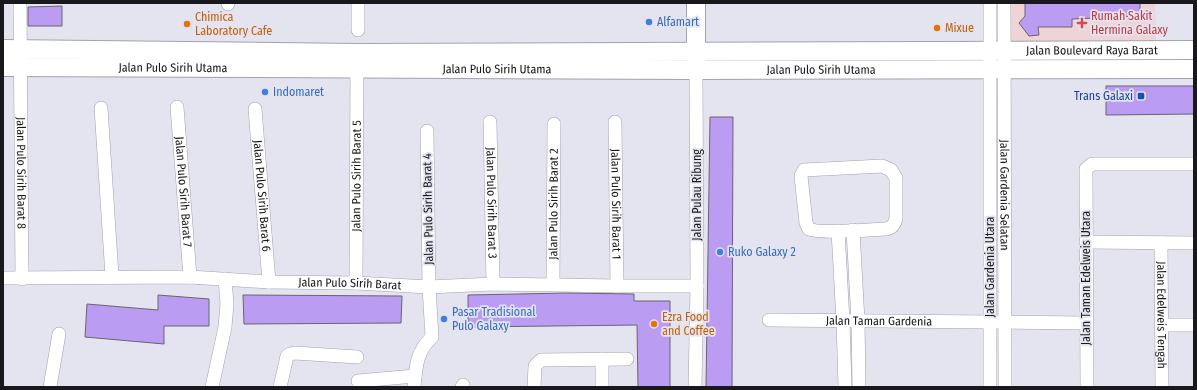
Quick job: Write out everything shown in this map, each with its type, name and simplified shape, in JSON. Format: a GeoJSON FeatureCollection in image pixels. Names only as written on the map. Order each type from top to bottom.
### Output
{"type":"FeatureCollection","features":[{"type":"Feature","properties":{"kind":"main road","name":"Jalan Pulau Ribung"},"geometry":{"type":"LineString","coordinates":[[696,3],[696,61]]}},
{"type":"Feature","properties":{"kind":"main road","name":"Jalan Pulo Sirih Utama"},"geometry":{"type":"LineString","coordinates":[[3,49],[356,61]]}},
{"type":"Feature","properties":{"kind":"main road","name":"Jalan Boulevard Raya Barat"},"geometry":{"type":"LineString","coordinates":[[997,70],[1057,60],[1194,50]]}},
{"type":"Feature","properties":{"kind":"main road","name":"Jalan Pulo Sirih Utama"},"geometry":{"type":"LineString","coordinates":[[752,61],[938,51],[998,51]]}},
{"type":"Feature","properties":{"kind":"main road"},"geometry":{"type":"LineString","coordinates":[[938,51],[938,70]]}},
{"type":"Feature","properties":{"kind":"main road","name":"Jalan Boulevard Raya Barat"},"geometry":{"type":"LineString","coordinates":[[998,51],[1057,60],[1194,69]]}},
{"type":"Feature","properties":{"kind":"main road","name":"Jalan Pulo Sirih Utama"},"geometry":{"type":"LineString","coordinates":[[12,67],[356,61],[752,61],[938,70],[997,70]]}},
{"type":"Feature","properties":{"kind":"street","name":"Jalan Pulo Sirih Barat 8"},"geometry":{"type":"LineString","coordinates":[[20,3],[21,50],[12,67],[22,279]]}},
{"type":"Feature","properties":{"kind":"street"},"geometry":{"type":"LineString","coordinates":[[358,3],[358,30]]}},
{"type":"Feature","properties":{"kind":"street"},"geometry":{"type":"LineString","coordinates":[[990,3],[998,51]]}},
{"type":"Feature","properties":{"kind":"street","name":"Jalan Gardenia Selatan"},"geometry":{"type":"LineString","coordinates":[[1004,3],[997,70],[1005,322],[1005,387]]}},
{"type":"Feature","properties":{"kind":"street","name":"Jalan Pulo Sirih Barat 5"},"geometry":{"type":"LineString","coordinates":[[356,61],[356,283]]}},
{"type":"Feature","properties":{"kind":"street","name":"Jalan Pulau Ribung"},"geometry":{"type":"LineString","coordinates":[[695,387],[698,286],[696,61]]}},
{"type":"Feature","properties":{"kind":"street","name":"Jalan Gardenia Utara"},"geometry":{"type":"LineString","coordinates":[[990,387],[990,322],[997,70]]}},
{"type":"Feature","properties":{"kind":"street","name":"Jalan Pulo Sirih Barat 7"},"geometry":{"type":"LineString","coordinates":[[177,107],[190,276]]}},
{"type":"Feature","properties":{"kind":"street"},"geometry":{"type":"LineString","coordinates":[[101,108],[112,276]]}},
{"type":"Feature","properties":{"kind":"street","name":"Jalan Pulo Sirih Barat 6"},"geometry":{"type":"LineString","coordinates":[[255,109],[269,282]]}},
{"type":"Feature","properties":{"kind":"street","name":"Jalan Pulo Sirih Barat 3"},"geometry":{"type":"LineString","coordinates":[[490,122],[493,284]]}},
{"type":"Feature","properties":{"kind":"street","name":"Jalan Pulo Sirih Barat 1"},"geometry":{"type":"LineString","coordinates":[[615,122],[617,286]]}},
{"type":"Feature","properties":{"kind":"street","name":"Jalan Pulo Sirih Barat 2"},"geometry":{"type":"LineString","coordinates":[[553,284],[554,124]]}},
{"type":"Feature","properties":{"kind":"street","name":"Jalan Pulo Sirih Barat 4"},"geometry":{"type":"LineString","coordinates":[[414,382],[420,351],[424,344],[432,337],[429,287],[427,131]]}},
{"type":"Feature","properties":{"kind":"street","name":"Jalan Taman Edelweis Utara"},"geometry":{"type":"LineString","coordinates":[[1087,387],[1086,169],[1092,164],[1194,164]]}},
{"type":"Feature","properties":{"kind":"street"},"geometry":{"type":"LineString","coordinates":[[882,166],[891,170],[896,178],[896,222],[890,228],[886,229],[838,231],[814,231],[809,229],[807,226],[801,176],[802,172],[806,169],[882,166]]}},
{"type":"Feature","properties":{"kind":"street"},"geometry":{"type":"LineString","coordinates":[[853,230],[858,321],[858,387]]}},
{"type":"Feature","properties":{"kind":"street"},"geometry":{"type":"LineString","coordinates":[[838,231],[845,387]]}},
{"type":"Feature","properties":{"kind":"street"},"geometry":{"type":"LineString","coordinates":[[1086,242],[1194,243]]}},
{"type":"Feature","properties":{"kind":"street","name":"Jalan Edelweis Tengah"},"geometry":{"type":"LineString","coordinates":[[1161,243],[1162,387]]}},
{"type":"Feature","properties":{"kind":"street","name":"Jalan Pulo Sirih Barat"},"geometry":{"type":"LineString","coordinates":[[3,278],[22,279],[112,276],[190,276],[269,282],[356,283],[429,287],[493,284],[698,286]]}},
{"type":"Feature","properties":{"kind":"street"},"geometry":{"type":"LineString","coordinates":[[212,387],[225,327],[227,304],[225,279]]}},
{"type":"Feature","properties":{"kind":"street","name":"Jalan Taman Gardenia"},"geometry":{"type":"LineString","coordinates":[[769,320],[1086,323]]}},
{"type":"Feature","properties":{"kind":"street"},"geometry":{"type":"LineString","coordinates":[[1162,325],[1194,325]]}},
{"type":"Feature","properties":{"kind":"street"},"geometry":{"type":"LineString","coordinates":[[50,387],[59,334]]}},
{"type":"Feature","properties":{"kind":"street"},"geometry":{"type":"LineString","coordinates":[[280,387],[288,356],[290,354],[295,353],[357,357]]}},
{"type":"Feature","properties":{"kind":"street"},"geometry":{"type":"LineString","coordinates":[[602,359],[602,387]]}},
{"type":"Feature","properties":{"kind":"street"},"geometry":{"type":"LineString","coordinates":[[534,387],[535,366],[541,360],[627,359]]}},
{"type":"Feature","properties":{"kind":"street"},"geometry":{"type":"LineString","coordinates":[[358,381],[414,382]]}},
{"type":"Feature","properties":{"kind":"shaded area","name":"Rumah Sakit Hermina Galaxy"},"geometry":{"type":"Polygon","coordinates":[[[1007,3],[1155,3],[1156,43],[1009,45],[1007,3]]]}},
{"type":"Feature","properties":{"kind":"building"},"geometry":{"type":"Polygon","coordinates":[[[1025,3],[1140,3],[1140,16],[1072,19],[1072,27],[1038,27],[1039,35],[1029,36],[1019,23],[1025,16],[1025,3]]]}},
{"type":"Feature","properties":{"kind":"building"},"geometry":{"type":"Polygon","coordinates":[[[62,6],[62,26],[28,26],[28,7],[62,6]]]}},
{"type":"Feature","properties":{"kind":"building"},"geometry":{"type":"Polygon","coordinates":[[[1106,86],[1194,86],[1194,114],[1106,115],[1106,86]]]}},
{"type":"Feature","properties":{"kind":"building","name":"Ruko Galaxy 2"},"geometry":{"type":"Polygon","coordinates":[[[710,117],[733,117],[732,387],[706,387],[710,117]]]}},
{"type":"Feature","properties":{"kind":"building"},"geometry":{"type":"Polygon","coordinates":[[[567,293],[634,294],[634,301],[670,301],[670,387],[638,387],[637,325],[468,327],[468,295],[567,293]]]}},
{"type":"Feature","properties":{"kind":"building"},"geometry":{"type":"Polygon","coordinates":[[[158,295],[209,299],[209,326],[164,326],[164,344],[85,337],[87,304],[158,310],[158,295]]]}},
{"type":"Feature","properties":{"kind":"building"},"geometry":{"type":"Polygon","coordinates":[[[243,295],[402,296],[401,323],[244,324],[243,295]]]}},
{"type":"Feature","properties":{"kind":"place","name":"Alfamart"},"geometry":{"type":"Point","coordinates":[649,22]}},
{"type":"Feature","properties":{"kind":"place","name":"Rumah Sakit Hermina Galaxy"},"geometry":{"type":"Point","coordinates":[1082,23]}},
{"type":"Feature","properties":{"kind":"place","name":"Chimica Laboratory Cafe"},"geometry":{"type":"Point","coordinates":[187,24]}},
{"type":"Feature","properties":{"kind":"place","name":"Mixue"},"geometry":{"type":"Point","coordinates":[937,28]}},
{"type":"Feature","properties":{"kind":"place","name":"Indomaret"},"geometry":{"type":"Point","coordinates":[265,92]}},
{"type":"Feature","properties":{"kind":"place","name":"Trans Galaxi"},"geometry":{"type":"Point","coordinates":[1141,96]}},
{"type":"Feature","properties":{"kind":"place","name":"Ruko Galaxy 2"},"geometry":{"type":"Point","coordinates":[720,252]}},
{"type":"Feature","properties":{"kind":"place","name":"Pasar Tradisional Pulo Galaxy"},"geometry":{"type":"Point","coordinates":[444,319]}},
{"type":"Feature","properties":{"kind":"place","name":"Ezra Food and Coffee"},"geometry":{"type":"Point","coordinates":[654,324]}}]}
